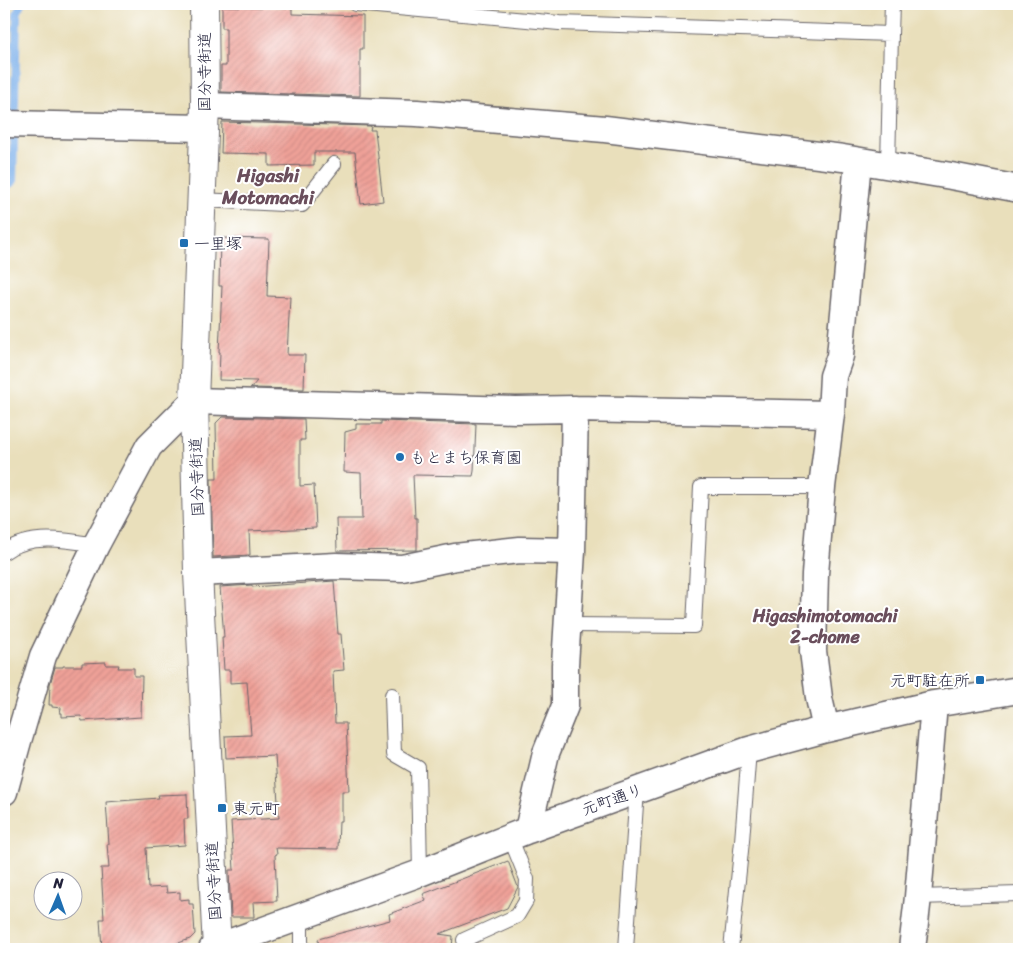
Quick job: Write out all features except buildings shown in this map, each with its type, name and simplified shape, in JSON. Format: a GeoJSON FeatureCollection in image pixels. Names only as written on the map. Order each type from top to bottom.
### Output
{"type":"FeatureCollection","features":[{"type":"Feature","properties":{"kind":"main road","name":"国分寺街道"},"geometry":{"type":"LineString","coordinates":[[204,4],[204,117],[194,401],[198,574],[215,949]]}},
{"type":"Feature","properties":{"kind":"street"},"geometry":{"type":"LineString","coordinates":[[15,125],[204,117],[417,112],[605,129],[843,158],[1019,189]]}},
{"type":"Feature","properties":{"kind":"street"},"geometry":{"type":"LineString","coordinates":[[826,729],[819,698],[813,651],[814,574],[833,376],[840,356],[858,161]]}},
{"type":"Feature","properties":{"kind":"street"},"geometry":{"type":"LineString","coordinates":[[4,792],[43,656],[96,545],[149,446],[194,401],[516,410],[830,414]]}},
{"type":"Feature","properties":{"kind":"street"},"geometry":{"type":"LineString","coordinates":[[519,834],[564,706],[572,551],[575,410]]}},
{"type":"Feature","properties":{"kind":"street"},"geometry":{"type":"LineString","coordinates":[[198,574],[336,566],[402,568],[455,557],[520,550],[572,551]]}},
{"type":"Feature","properties":{"kind":"street","name":"元町通り"},"geometry":{"type":"LineString","coordinates":[[215,949],[637,790],[749,750],[826,729],[934,704],[1019,690]]}},
{"type":"Feature","properties":{"kind":"street"},"geometry":{"type":"LineString","coordinates":[[912,949],[934,704]]}},
{"type":"Feature","properties":{"kind":"lane"},"geometry":{"type":"LineString","coordinates":[[355,4],[559,23],[891,34]]}},
{"type":"Feature","properties":{"kind":"lane"},"geometry":{"type":"LineString","coordinates":[[888,165],[892,4]]}},
{"type":"Feature","properties":{"kind":"lane"},"geometry":{"type":"LineString","coordinates":[[201,200],[302,205],[334,164]]}},
{"type":"Feature","properties":{"kind":"lane"},"geometry":{"type":"LineString","coordinates":[[568,626],[694,626],[701,487],[822,487]]}},
{"type":"Feature","properties":{"kind":"lane"},"geometry":{"type":"LineString","coordinates":[[4,552],[8,548],[32,540],[66,540],[96,545]]}},
{"type":"Feature","properties":{"kind":"lane"},"geometry":{"type":"LineString","coordinates":[[392,695],[394,754],[418,768],[420,873]]}},
{"type":"Feature","properties":{"kind":"lane"},"geometry":{"type":"LineString","coordinates":[[732,949],[749,750]]}},
{"type":"Feature","properties":{"kind":"lane"},"geometry":{"type":"LineString","coordinates":[[626,949],[637,790]]}},
{"type":"Feature","properties":{"kind":"lane"},"geometry":{"type":"LineString","coordinates":[[464,940],[517,916],[526,902],[527,879],[519,834]]}},
{"type":"Feature","properties":{"kind":"lane"},"geometry":{"type":"LineString","coordinates":[[918,897],[1019,894]]}},
{"type":"Feature","properties":{"kind":"lane"},"geometry":{"type":"LineString","coordinates":[[301,916],[301,949]]}},
{"type":"Feature","properties":{"kind":"waterway"},"geometry":{"type":"LineString","coordinates":[[4,187],[13,182],[17,14],[21,4]]}},
{"type":"Feature","properties":{"kind":"place","name":"一里塚"},"geometry":{"type":"Point","coordinates":[184,243]}},
{"type":"Feature","properties":{"kind":"place","name":"もとまち保育園"},"geometry":{"type":"Point","coordinates":[400,457]}},
{"type":"Feature","properties":{"kind":"place","name":"元町駐在所"},"geometry":{"type":"Point","coordinates":[980,680]}},
{"type":"Feature","properties":{"kind":"place","name":"東元町"},"geometry":{"type":"Point","coordinates":[222,808]}},
{"type":"Feature","properties":{"kind":"district","name":"Higashi Motomachi"},"geometry":{"type":"Point","coordinates":[268,186]}},
{"type":"Feature","properties":{"kind":"district","name":"Higashimotomachi 2-chome"},"geometry":{"type":"Point","coordinates":[825,626]}}]}
